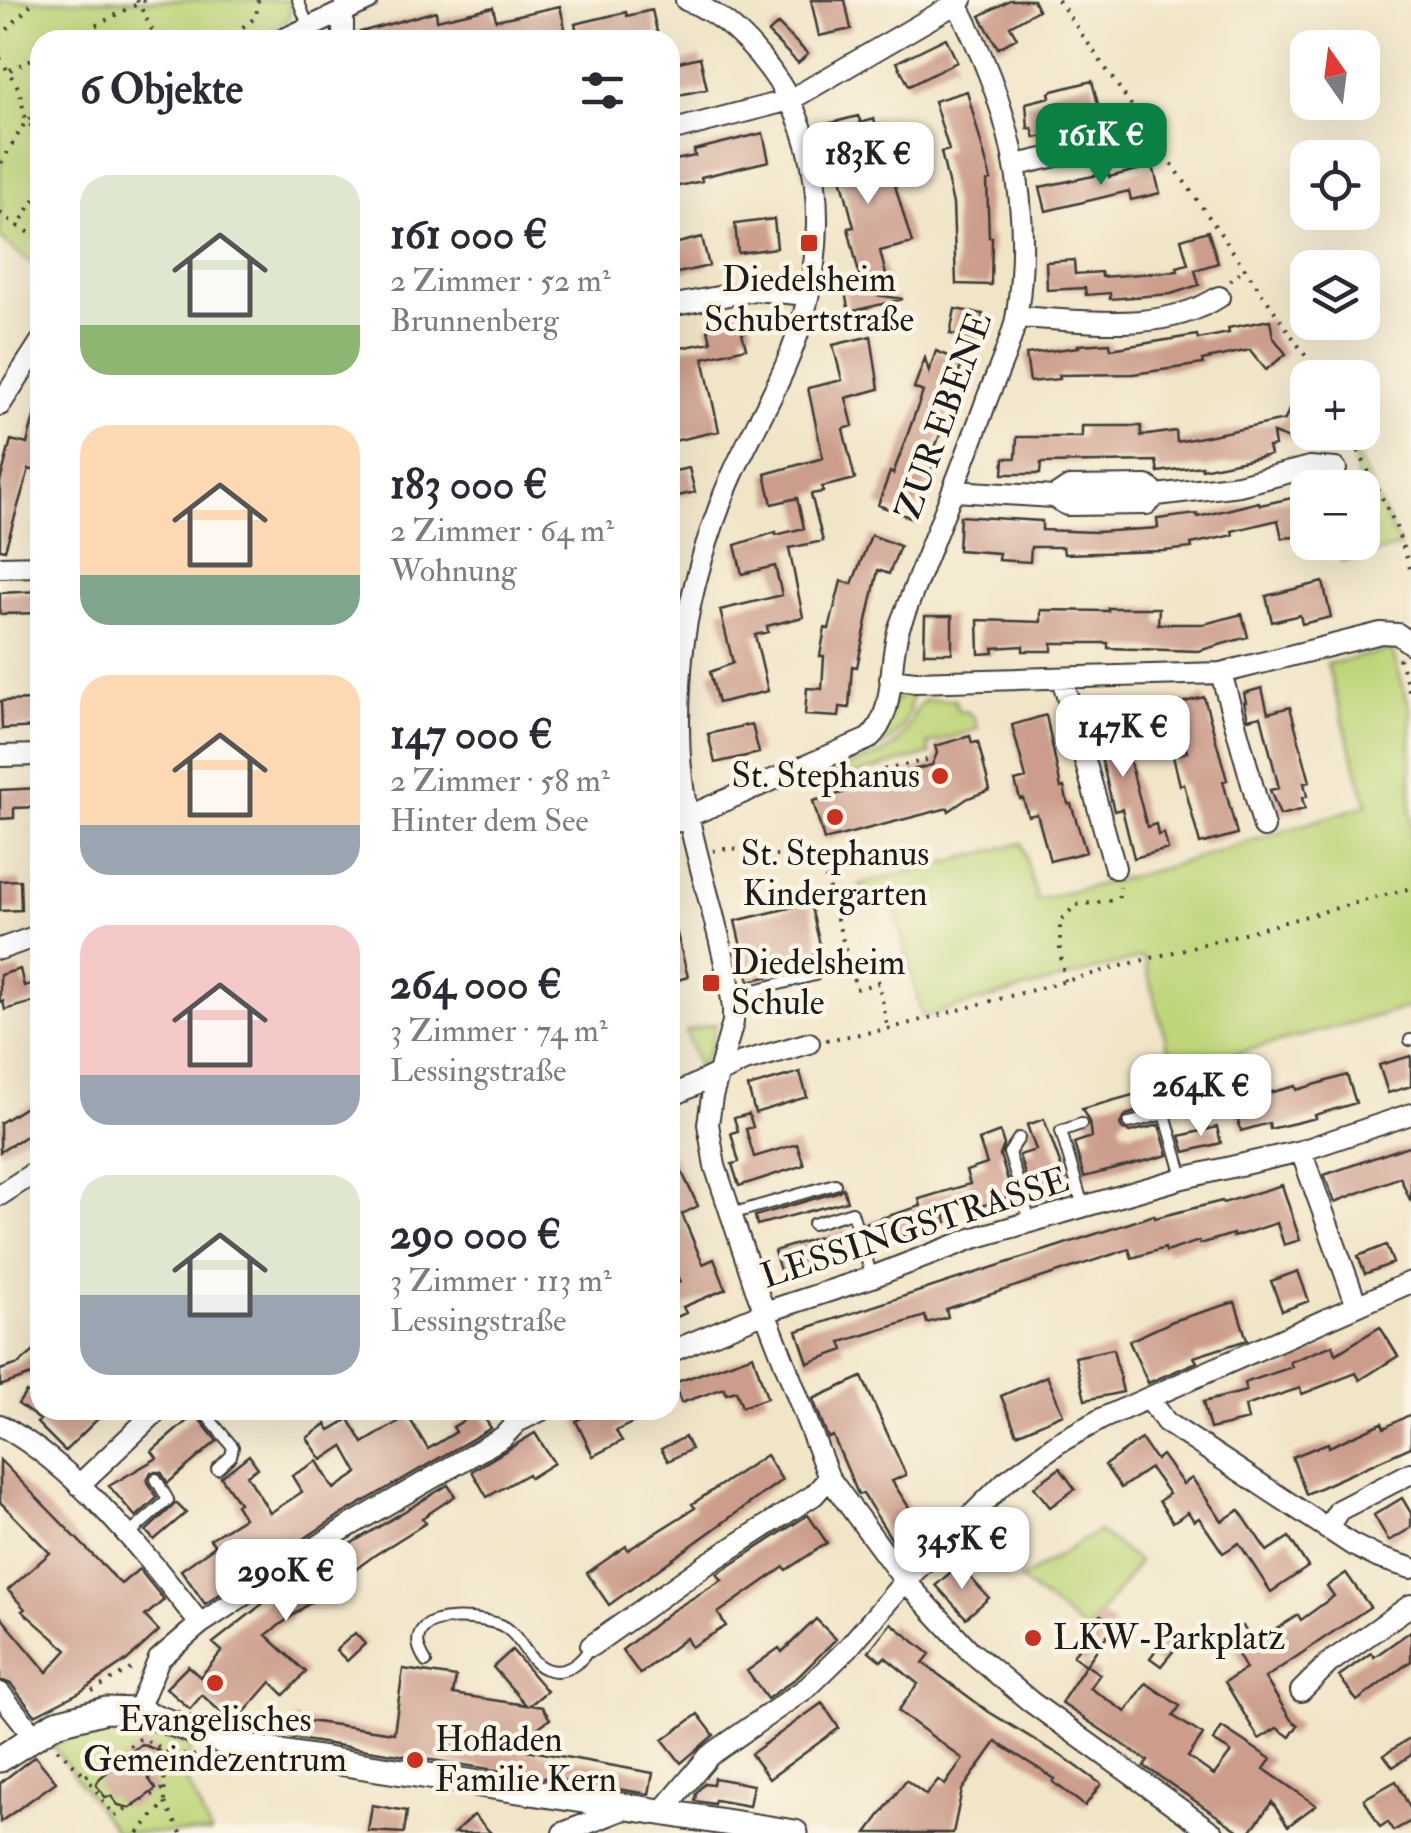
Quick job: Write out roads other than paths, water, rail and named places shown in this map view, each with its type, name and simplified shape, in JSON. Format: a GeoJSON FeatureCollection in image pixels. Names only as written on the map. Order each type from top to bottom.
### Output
{"type":"FeatureCollection","features":[{"type":"Feature","properties":{"kind":"street"},"geometry":{"type":"LineString","coordinates":[[301,30],[368,0]]}},
{"type":"Feature","properties":{"kind":"street"},"geometry":{"type":"LineString","coordinates":[[680,615],[724,494],[784,370],[808,295],[817,250],[819,208],[810,158],[790,100],[762,56],[720,19],[686,0]]}},
{"type":"Feature","properties":{"kind":"street"},"geometry":{"type":"LineString","coordinates":[[680,128],[790,100],[958,1]]}},
{"type":"Feature","properties":{"kind":"street","name":"ZUR EBENE"},"geometry":{"type":"LineString","coordinates":[[680,820],[868,739],[882,722],[898,631],[1017,316],[1022,248],[1017,165],[995,84],[958,1]]}},
{"type":"Feature","properties":{"kind":"street"},"geometry":{"type":"LineString","coordinates":[[343,10],[343,30]]}},
{"type":"Feature","properties":{"kind":"street"},"geometry":{"type":"LineString","coordinates":[[1017,165],[1126,140]]}},
{"type":"Feature","properties":{"kind":"street"},"geometry":{"type":"LineString","coordinates":[[680,304],[755,290],[808,295]]}},
{"type":"Feature","properties":{"kind":"street"},"geometry":{"type":"LineString","coordinates":[[1017,316],[1116,321],[1166,317],[1201,309],[1219,297]]}},
{"type":"Feature","properties":{"kind":"street"},"geometry":{"type":"LineString","coordinates":[[0,405],[30,359]]}},
{"type":"Feature","properties":{"kind":"street"},"geometry":{"type":"LineString","coordinates":[[954,491],[1054,497],[1068,505],[1147,504],[1158,495],[1239,485],[1310,467],[1336,469]]}},
{"type":"Feature","properties":{"kind":"street"},"geometry":{"type":"LineString","coordinates":[[0,567],[30,566]]}},
{"type":"Feature","properties":{"kind":"street"},"geometry":{"type":"LineString","coordinates":[[890,679],[916,682],[1221,673],[1390,632],[1411,644]]}},
{"type":"Feature","properties":{"kind":"street"},"geometry":{"type":"LineString","coordinates":[[1221,673],[1264,827]]}},
{"type":"Feature","properties":{"kind":"street"},"geometry":{"type":"LineString","coordinates":[[1062,678],[1115,868]]}},
{"type":"Feature","properties":{"kind":"street"},"geometry":{"type":"LineString","coordinates":[[680,725],[680,820],[698,854],[731,996],[733,1022],[708,1124],[715,1166],[765,1312],[829,1478],[905,1581],[970,1651],[1031,1702],[1213,1833]]}},
{"type":"Feature","properties":{"kind":"street"},"geometry":{"type":"LineString","coordinates":[[0,756],[30,755]]}},
{"type":"Feature","properties":{"kind":"street"},"geometry":{"type":"LineString","coordinates":[[0,949],[30,938]]}},
{"type":"Feature","properties":{"kind":"street"},"geometry":{"type":"LineString","coordinates":[[680,1093],[742,1062],[809,1043]]}},
{"type":"Feature","properties":{"kind":"street","name":"LESSINGSTRASSE"},"geometry":{"type":"LineString","coordinates":[[680,1348],[765,1312],[1030,1221],[1183,1178],[1301,1151],[1411,1114]]}},
{"type":"Feature","properties":{"kind":"street"},"geometry":{"type":"LineString","coordinates":[[1301,1151],[1357,1306]]}},
{"type":"Feature","properties":{"kind":"street"},"geometry":{"type":"LineString","coordinates":[[0,1195],[30,1176]]}},
{"type":"Feature","properties":{"kind":"street"},"geometry":{"type":"LineString","coordinates":[[662,1812],[709,1756],[808,1688],[905,1581],[1004,1482],[1044,1452],[1103,1418],[1411,1282]]}},
{"type":"Feature","properties":{"kind":"street"},"geometry":{"type":"LineString","coordinates":[[1150,1400],[1166,1422],[1327,1529],[1379,1558],[1411,1568]]}},
{"type":"Feature","properties":{"kind":"street"},"geometry":{"type":"LineString","coordinates":[[78,1485],[147,1420]]}},
{"type":"Feature","properties":{"kind":"street"},"geometry":{"type":"LineString","coordinates":[[138,1711],[159,1659],[200,1624],[344,1529],[503,1438],[521,1420]]}},
{"type":"Feature","properties":{"kind":"street"},"geometry":{"type":"LineString","coordinates":[[0,1424],[24,1438],[78,1485],[200,1624]]}},
{"type":"Feature","properties":{"kind":"street"},"geometry":{"type":"LineString","coordinates":[[1327,1529],[1339,1510],[1411,1473]]}},
{"type":"Feature","properties":{"kind":"street"},"geometry":{"type":"LineString","coordinates":[[591,1646],[814,1495],[829,1478]]}},
{"type":"Feature","properties":{"kind":"street"},"geometry":{"type":"LineString","coordinates":[[1300,1691],[1329,1663],[1411,1604]]}},
{"type":"Feature","properties":{"kind":"street"},"geometry":{"type":"LineString","coordinates":[[0,1693],[34,1736]]}},
{"type":"Feature","properties":{"kind":"street"},"geometry":{"type":"LineString","coordinates":[[0,1758],[56,1723],[106,1710],[138,1711],[236,1746],[795,1833]]}},
{"type":"Feature","properties":{"kind":"street"},"geometry":{"type":"LineString","coordinates":[[563,1833],[628,1808]]}},
{"type":"Feature","properties":{"kind":"lane"},"geometry":{"type":"LineString","coordinates":[[298,0],[308,26]]}},
{"type":"Feature","properties":{"kind":"lane"},"geometry":{"type":"LineString","coordinates":[[731,996],[815,976]]}},
{"type":"Feature","properties":{"kind":"lane"},"geometry":{"type":"LineString","coordinates":[[1129,1123],[1165,1114],[1183,1178]]}},
{"type":"Feature","properties":{"kind":"lane"},"geometry":{"type":"LineString","coordinates":[[1081,1124],[1061,1131],[1083,1206]]}},
{"type":"Feature","properties":{"kind":"lane"},"geometry":{"type":"LineString","coordinates":[[1020,1138],[1009,1153],[1030,1221]]}},
{"type":"Feature","properties":{"kind":"lane"},"geometry":{"type":"LineString","coordinates":[[731,1214],[835,1184]]}},
{"type":"Feature","properties":{"kind":"lane"},"geometry":{"type":"LineString","coordinates":[[813,1224],[852,1212],[872,1277]]}},
{"type":"Feature","properties":{"kind":"lane"},"geometry":{"type":"LineString","coordinates":[[210,1420],[232,1446],[231,1456],[217,1468]]}},
{"type":"Feature","properties":{"kind":"lane"},"geometry":{"type":"LineString","coordinates":[[126,1536],[168,1500],[156,1479]]}},
{"type":"Feature","properties":{"kind":"lane"},"geometry":{"type":"LineString","coordinates":[[426,1662],[418,1635],[424,1626],[448,1618],[502,1626],[536,1663],[548,1670],[574,1666],[591,1646]]}},
{"type":"Feature","properties":{"kind":"place","name":"Diedelsheim Schubertstraße"},"geometry":{"type":"Point","coordinates":[809,243]}},
{"type":"Feature","properties":{"kind":"place","name":"St. Stephanus"},"geometry":{"type":"Point","coordinates":[940,776]}},
{"type":"Feature","properties":{"kind":"place","name":"St. Stephanus Kindergarten"},"geometry":{"type":"Point","coordinates":[835,817]}},
{"type":"Feature","properties":{"kind":"place","name":"Diedelsheim Schule"},"geometry":{"type":"Point","coordinates":[711,983]}},
{"type":"Feature","properties":{"kind":"place","name":"LKW-Parkplatz"},"geometry":{"type":"Point","coordinates":[1033,1638]}},
{"type":"Feature","properties":{"kind":"place","name":"Evangelisches Gemeindezentrum"},"geometry":{"type":"Point","coordinates":[215,1683]}},
{"type":"Feature","properties":{"kind":"place","name":"Hofladen Familie Kern"},"geometry":{"type":"Point","coordinates":[415,1760]}}]}
